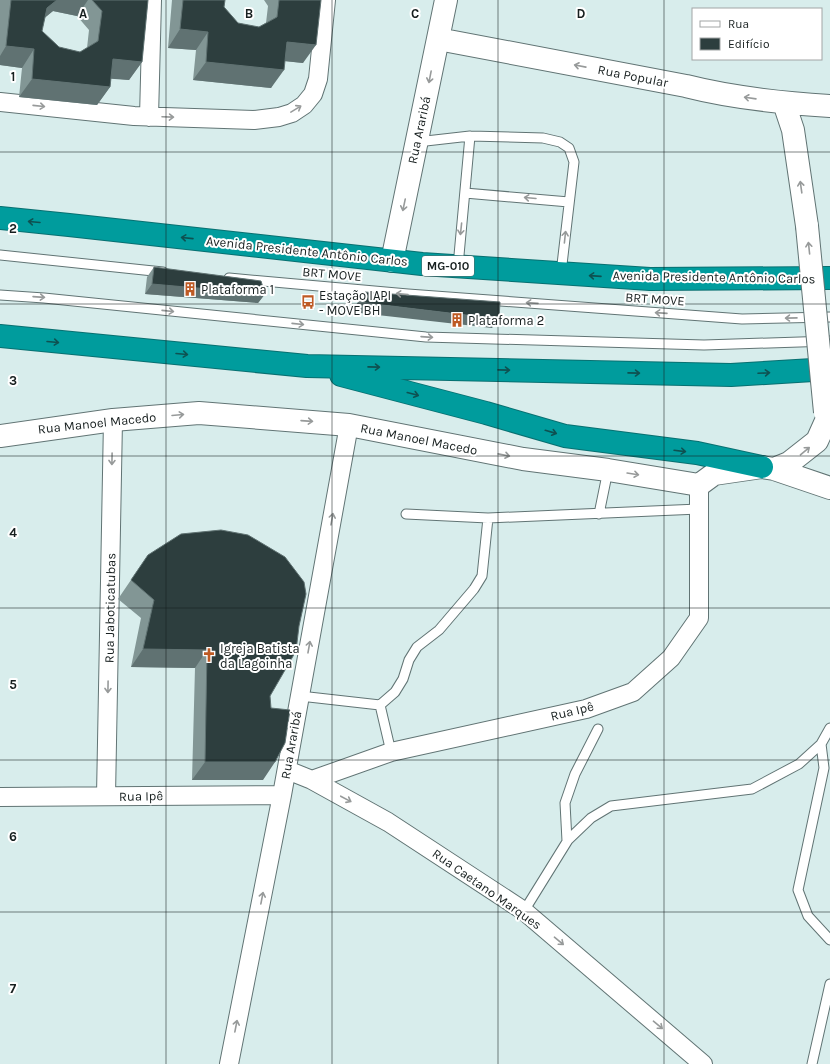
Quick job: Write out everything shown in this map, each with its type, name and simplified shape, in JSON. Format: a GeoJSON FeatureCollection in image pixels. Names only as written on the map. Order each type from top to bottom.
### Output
{"type":"FeatureCollection","features":[{"type":"Feature","properties":{"kind":"highway","name":"Avenida Presidente Antônio Carlos"},"geometry":{"type":"LineString","coordinates":[[0,218],[392,261],[458,266],[650,279],[830,278]]}},
{"type":"Feature","properties":{"kind":"highway"},"geometry":{"type":"LineString","coordinates":[[0,336],[307,366],[731,375],[830,369]]}},
{"type":"Feature","properties":{"kind":"highway"},"geometry":{"type":"LineString","coordinates":[[307,366],[486,413],[565,436],[697,453],[768,468]]}},
{"type":"Feature","properties":{"kind":"street"},"geometry":{"type":"LineString","coordinates":[[149,117],[152,0]]}},
{"type":"Feature","properties":{"kind":"street"},"geometry":{"type":"LineString","coordinates":[[0,102],[149,117],[254,120],[279,117],[304,105],[313,94],[318,80],[326,0]]}},
{"type":"Feature","properties":{"kind":"street","name":"Rua Araribá"},"geometry":{"type":"LineString","coordinates":[[392,261],[446,0]]}},
{"type":"Feature","properties":{"kind":"street","name":"Rua Popular"},"geometry":{"type":"LineString","coordinates":[[438,39],[706,91],[784,103],[830,106]]}},
{"type":"Feature","properties":{"kind":"street"},"geometry":{"type":"LineString","coordinates":[[699,485],[714,474],[768,468],[790,462],[816,441],[827,420],[807,226],[793,130],[784,103]]}},
{"type":"Feature","properties":{"kind":"street","name":"Rua Manoel Macedo"},"geometry":{"type":"LineString","coordinates":[[0,436],[113,420],[199,413],[349,425],[523,459],[608,470],[699,485]]}},
{"type":"Feature","properties":{"kind":"street","name":"Rua Jaboticatubas"},"geometry":{"type":"LineString","coordinates":[[106,796],[113,420]]}},
{"type":"Feature","properties":{"kind":"street","name":"Rua Araribá"},"geometry":{"type":"LineString","coordinates":[[229,1064],[287,770],[349,425]]}},
{"type":"Feature","properties":{"kind":"street"},"geometry":{"type":"LineString","coordinates":[[768,468],[830,488]]}},
{"type":"Feature","properties":{"kind":"street","name":"Rua Ipê"},"geometry":{"type":"LineString","coordinates":[[312,780],[391,752],[586,709],[633,692],[671,658],[699,618],[699,485]]}},
{"type":"Feature","properties":{"kind":"street"},"geometry":{"type":"LineString","coordinates":[[287,770],[312,780]]}},
{"type":"Feature","properties":{"kind":"street","name":"Rua Caetano Marques"},"geometry":{"type":"LineString","coordinates":[[312,780],[388,822],[524,912],[703,1064]]}},
{"type":"Feature","properties":{"kind":"street","name":"Rua Ipê"},"geometry":{"type":"LineString","coordinates":[[0,797],[282,795]]}},
{"type":"Feature","properties":{"kind":"lane"},"geometry":{"type":"LineString","coordinates":[[417,142],[470,136],[543,138],[560,142],[569,148],[574,162],[561,273]]}},
{"type":"Feature","properties":{"kind":"lane"},"geometry":{"type":"LineString","coordinates":[[458,266],[470,136]]}},
{"type":"Feature","properties":{"kind":"lane"},"geometry":{"type":"LineString","coordinates":[[465,192],[569,202]]}},
{"type":"Feature","properties":{"kind":"lane"},"geometry":{"type":"LineString","coordinates":[[0,255],[174,273]]}},
{"type":"Feature","properties":{"kind":"lane","name":"BRT MOVE"},"geometry":{"type":"LineString","coordinates":[[221,277],[408,294],[742,319],[830,317]]}},
{"type":"Feature","properties":{"kind":"lane"},"geometry":{"type":"LineString","coordinates":[[0,295],[44,298],[426,337],[704,345],[830,341]]}},
{"type":"Feature","properties":{"kind":"lane"},"geometry":{"type":"LineString","coordinates":[[599,514],[608,470]]}},
{"type":"Feature","properties":{"kind":"lane"},"geometry":{"type":"LineString","coordinates":[[406,514],[488,518],[699,509]]}},
{"type":"Feature","properties":{"kind":"lane"},"geometry":{"type":"LineString","coordinates":[[300,696],[380,704],[395,692],[403,679],[408,660],[417,647],[439,630],[474,589],[482,576],[488,518]]}},
{"type":"Feature","properties":{"kind":"lane"},"geometry":{"type":"LineString","coordinates":[[380,704],[391,752]]}},
{"type":"Feature","properties":{"kind":"lane"},"geometry":{"type":"LineString","coordinates":[[524,912],[567,841],[591,818],[611,806],[752,789],[799,764],[822,744],[830,728]]}},
{"type":"Feature","properties":{"kind":"lane"},"geometry":{"type":"LineString","coordinates":[[567,841],[565,803],[576,774],[598,729]]}},
{"type":"Feature","properties":{"kind":"lane"},"geometry":{"type":"LineString","coordinates":[[822,744],[824,768],[798,890],[808,916],[830,940]]}},
{"type":"Feature","properties":{"kind":"lane"},"geometry":{"type":"LineString","coordinates":[[812,1064],[830,984]]}},
{"type":"Feature","properties":{"kind":"building"},"geometry":{"type":"Polygon","coordinates":[[[11,0],[57,0],[47,8],[42,31],[59,47],[80,52],[98,41],[102,11],[92,0],[148,0],[142,62],[113,59],[110,87],[32,79],[34,49],[6,46],[11,0]]]}},
{"type":"Feature","properties":{"kind":"building"},"geometry":{"type":"Polygon","coordinates":[[[183,0],[225,0],[224,7],[238,23],[259,27],[277,17],[279,0],[321,0],[316,45],[287,42],[284,70],[206,62],[208,32],[180,29],[183,0]]]}},
{"type":"Feature","properties":{"kind":"building"},"geometry":{"type":"Polygon","coordinates":[[[154,267],[261,281],[265,294],[152,284],[154,267]]]}},
{"type":"Feature","properties":{"kind":"building"},"geometry":{"type":"Polygon","coordinates":[[[365,292],[500,302],[499,319],[358,302],[365,292]]]}},
{"type":"Feature","properties":{"kind":"building","name":"Igreja Batista da Lagoinha"},"geometry":{"type":"Polygon","coordinates":[[[221,530],[248,535],[285,557],[304,582],[306,594],[299,626],[296,651],[270,696],[271,708],[290,710],[285,743],[275,762],[205,762],[207,650],[143,649],[154,600],[131,580],[148,555],[181,534],[221,530]]]}},
{"type":"Feature","properties":{"kind":"place","name":"Plataforma 1"},"geometry":{"type":"Point","coordinates":[190,289]}},
{"type":"Feature","properties":{"kind":"place","name":"Estação IAPI - MOVE BH"},"geometry":{"type":"Point","coordinates":[308,302]}},
{"type":"Feature","properties":{"kind":"place","name":"Plataforma 2"},"geometry":{"type":"Point","coordinates":[457,320]}},
{"type":"Feature","properties":{"kind":"place","name":"Igreja Batista da Lagoinha"},"geometry":{"type":"Point","coordinates":[209,655]}}]}
